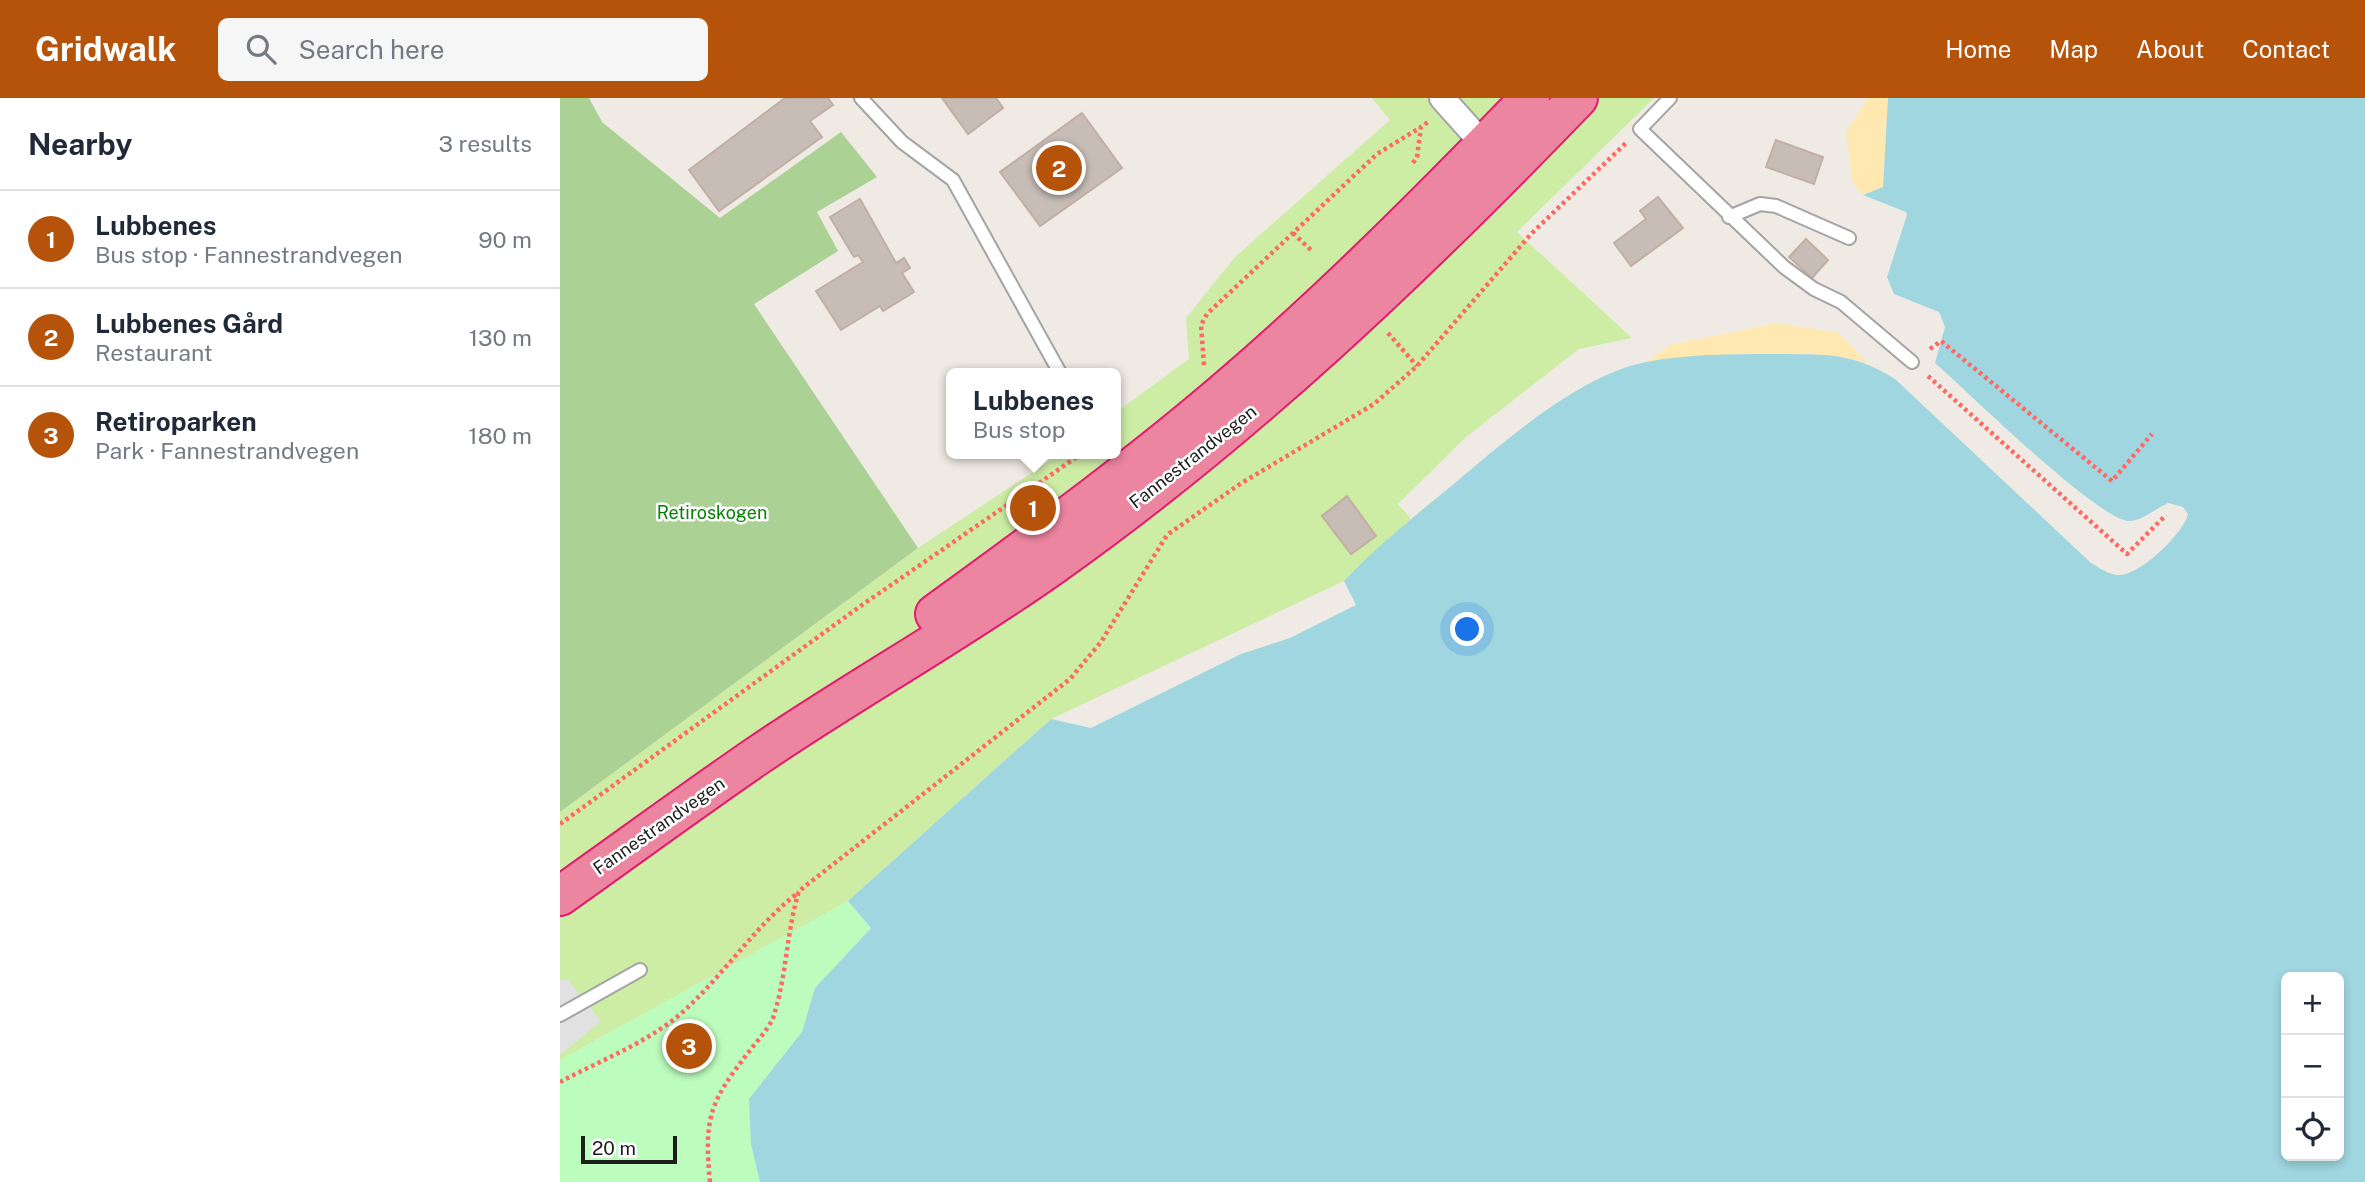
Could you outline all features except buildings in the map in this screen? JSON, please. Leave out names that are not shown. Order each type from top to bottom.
[{"type":"highway","name":"Fannestrandvegen","points":[[1496,158],[1530,98]]},
{"type":"highway","name":"Fannestrandvegen","points":[[560,896],[758,755],[958,629],[1053,565],[1160,485],[1268,398],[1318,353],[1496,158],[1578,98]]},
{"type":"street","points":[[1442,98],[1496,158]]},
{"type":"lane","points":[[861,98],[902,142],[953,180],[1057,368]]},
{"type":"lane","points":[[1670,98],[1640,129],[1784,267],[1814,289],[1841,302],[1912,362]]},
{"type":"lane","points":[[1730,217],[1760,204],[1776,206],[1849,238]]},
{"type":"lane","points":[[560,1015],[640,970]]},
{"type":"path","points":[[1204,366],[1201,325],[1207,314],[1377,154],[1421,127]]},
{"type":"path","points":[[560,1082],[655,1031],[684,1011],[776,911],[799,891],[1070,680],[1101,642],[1167,535],[1240,484],[1374,404],[1417,366],[1531,234],[1640,129]]},
{"type":"path","points":[[1293,233],[1312,251]]},
{"type":"path","points":[[1387,332],[1417,366]]},
{"type":"path","points":[[1941,341],[2112,481],[2152,434]]},
{"type":"path","points":[[1912,362],[2127,554],[2166,515]]},
{"type":"path","points":[[560,824],[862,605],[1074,459]]},
{"type":"path","points":[[710,1182],[706,1136],[720,1090],[772,1021],[787,965],[791,917],[799,891]]},
{"type":"green space","name":"Retiroskogen","points":[[560,98],[589,98],[602,122],[720,218],[841,132],[877,177],[817,212],[838,251],[754,304],[918,548],[560,812]]},
{"type":"green space","points":[[1372,98],[1654,98],[1517,232],[1632,338],[1579,349],[1466,437],[1398,504],[1411,519],[1344,581],[1051,719],[848,901],[560,1060],[560,812],[918,548],[1052,459],[1121,459],[1121,409],[1189,359],[1186,318],[1235,257],[1390,120]]},
{"type":"green space","points":[[848,901],[871,928],[815,988],[802,1032],[780,1063],[751,1144],[760,1182],[560,1182],[560,1060]]},
{"type":"sand","points":[[1868,98],[1888,98],[1883,187],[1863,195],[1852,181],[1846,132]]},
{"type":"sand","points":[[1778,323],[1838,333],[1867,362],[1812,354],[1757,353],[1646,362],[1670,345]]},
{"type":"shaded area","points":[[560,980],[568,980],[601,1021],[560,1055]]},
{"type":"water","points":[[1888,98],[2365,98],[2365,1182],[760,1182],[751,1144],[749,1099],[802,1032],[815,988],[871,928],[848,901],[1051,719],[1091,728],[1241,654],[1290,638],[1356,605],[1344,581],[1370,555],[1520,429],[1595,380],[1646,362],[1693,356],[1808,354],[1836,356],[1864,363],[1895,379],[2091,563],[2109,573],[2121,575],[2150,560],[2185,522],[2188,514],[2183,507],[2168,503],[2144,517],[2129,521],[2113,515],[2062,478],[1935,363],[1945,327],[1939,312],[1894,294],[1887,277],[1906,212],[1863,195],[1883,187]]},
{"type":"place","name":"Lubbenes Gård","points":[[1059,168]]},
{"type":"place","name":"Lubbenes","points":[[1033,508]]},
{"type":"place","name":"Retiroparken","points":[[689,1046]]}]
